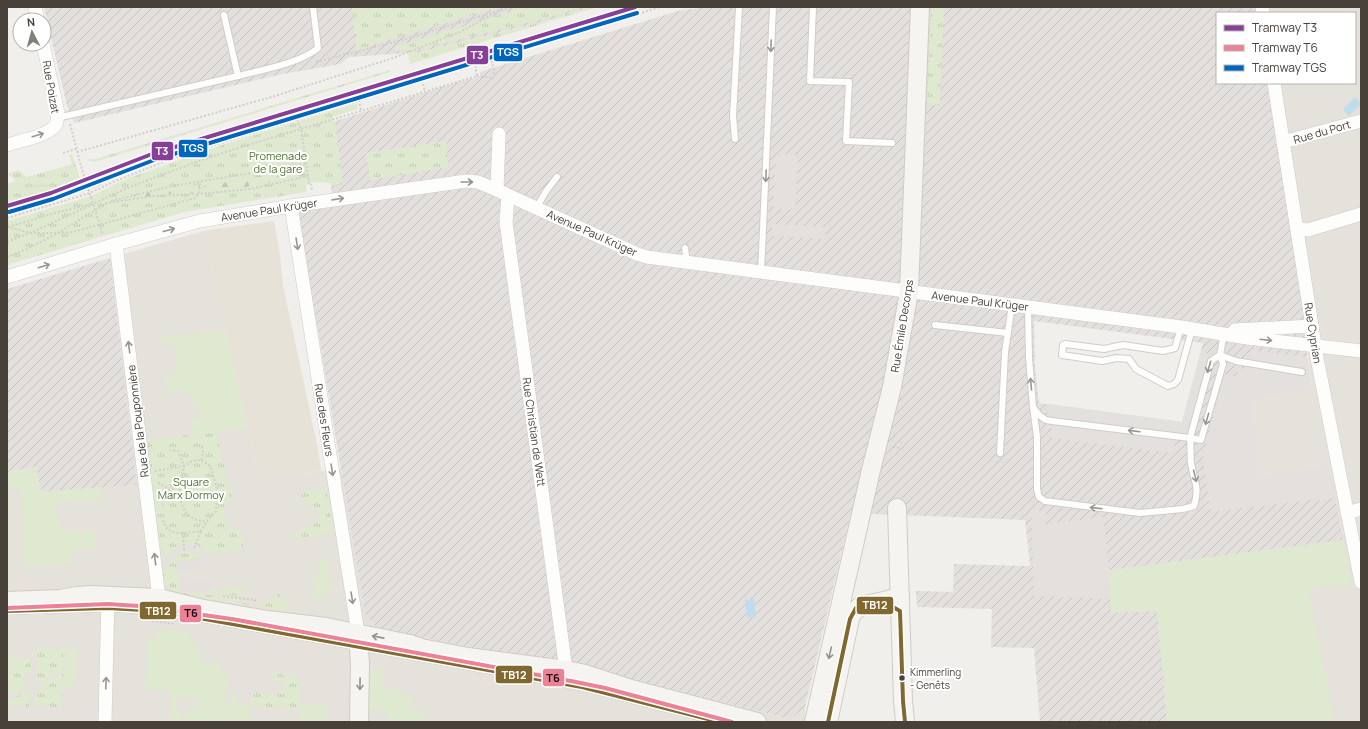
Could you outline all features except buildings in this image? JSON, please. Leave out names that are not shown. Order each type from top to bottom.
[{"type":"street","name":"Rue Émile Decorps","points":[[828,722],[844,617],[869,478],[892,387],[909,292],[920,7]]},
{"type":"street","name":"Rue Poizat","points":[[7,144],[48,132],[55,126],[62,116],[56,103],[45,52]]},
{"type":"street","name":"Rue Cyprian","points":[[1274,84],[1315,345],[1361,582]]},
{"type":"street","name":"Rue du Port","points":[[1283,142],[1361,121]]},
{"type":"street","name":"Rue Christian de Wett","points":[[499,134],[506,222],[566,670]]},
{"type":"street","name":"Avenue Paul Krüger","points":[[7,277],[116,244],[200,221],[290,206],[466,181],[478,182],[503,192],[637,254],[647,257],[1219,332],[1247,338],[1361,351]]},
{"type":"street","name":"Rue des Fleurs","points":[[290,206],[358,640]]},
{"type":"street","points":[[1298,229],[1308,230],[1361,214]]},
{"type":"street","name":"Rue de la Pouponnière","points":[[116,244],[159,598]]},
{"type":"street","name":"Avenue Paul Krüger","points":[[1219,332],[1312,326]]},
{"type":"street","points":[[897,508],[903,701],[905,722]]},
{"type":"street","points":[[1347,513],[1361,509]]},
{"type":"street","points":[[7,601],[60,599],[78,596],[108,602],[159,598],[199,608],[267,620],[326,628],[358,640],[566,670],[585,674],[631,689],[757,722]]},
{"type":"street","points":[[844,617],[853,612],[856,608],[865,605],[888,600],[900,603]]},
{"type":"street","points":[[105,722],[108,602]]},
{"type":"street","name":"Rue Émile Decorps","points":[[814,722],[844,617]]},
{"type":"street","points":[[358,640],[360,664],[359,722]]},
{"type":"lane","points":[[62,116],[238,76],[309,54],[318,48],[312,7]]},
{"type":"lane","points":[[736,139],[733,116],[739,7]]},
{"type":"lane","points":[[761,273],[773,7]]},
{"type":"lane","points":[[813,7],[810,81],[849,82],[846,141],[892,143]]},
{"type":"lane","points":[[224,14],[238,76]]},
{"type":"lane","points":[[536,208],[557,177]]},
{"type":"lane","points":[[685,248],[687,263]]},
{"type":"lane","points":[[1000,453],[1006,352],[1012,305]]},
{"type":"lane","points":[[1028,307],[1029,358],[1037,437],[1037,489],[1039,497],[1045,502],[1140,513],[1183,510],[1194,506],[1198,489],[1192,464],[1190,438],[1211,361],[1220,355]]},
{"type":"lane","points":[[935,325],[1008,333]]},
{"type":"lane","points":[[1186,328],[1178,380],[1174,384],[1168,386],[1136,369],[1129,359],[1117,358],[1102,361],[1062,355],[1063,345],[1065,344],[1104,349],[1123,345],[1163,351],[1175,348],[1186,328]]},
{"type":"lane","points":[[1033,407],[1040,416],[1046,420],[1201,440],[1223,364],[1220,355],[1219,332]]},
{"type":"lane","points":[[1220,355],[1236,361],[1302,372]]},
{"type":"lane","points":[[7,611],[108,602],[160,612],[358,640],[582,687],[720,722]]},
{"type":"path","points":[[7,218],[90,193],[119,179],[176,157],[660,7]]},
{"type":"path","points":[[77,152],[275,96],[393,58],[460,32],[498,11]]},
{"type":"path","points":[[7,242],[30,233],[125,189],[196,162],[361,110],[477,76],[493,78],[494,70],[491,59]]},
{"type":"path","points":[[475,64],[477,76]]},
{"type":"path","points":[[422,80],[425,91]]},
{"type":"path","points":[[359,100],[361,110]]},
{"type":"path","points":[[62,116],[76,149],[104,238]]},
{"type":"path","points":[[297,119],[301,129],[309,183],[311,183],[313,192]]},
{"type":"path","points":[[63,153],[76,149]]},
{"type":"path","points":[[7,257],[27,249],[58,233],[106,203],[114,200],[172,186],[306,164]]},
{"type":"path","points":[[106,203],[153,196],[199,194],[250,189],[308,176]]},
{"type":"path","points":[[7,228],[30,233],[73,232],[153,209],[178,204],[194,198],[199,194],[200,182]]},
{"type":"path","points":[[7,228],[68,209],[94,204]]},
{"type":"path","points":[[7,222],[7,228]]},
{"type":"path","points":[[202,445],[202,460]]},
{"type":"path","points":[[170,450],[178,451],[184,466],[179,496],[182,505],[189,516],[200,522],[207,521]]},
{"type":"path","points":[[144,472],[184,466],[192,462],[202,460],[210,466],[217,489],[216,511],[201,531],[194,548]]},
{"type":"path","points":[[161,511],[166,492],[170,488],[180,485]]},
{"type":"path","points":[[163,518],[164,525],[168,530],[174,533],[201,531]]},
{"type":"path","points":[[183,532],[184,550]]},
{"type":"shaded area","points":[[44,7],[590,7],[549,20],[421,52],[349,57],[340,64],[278,75],[74,123],[67,106],[52,41],[52,12],[45,12]]},
{"type":"shaded area","points":[[711,7],[1259,7],[1260,12],[1216,12],[1216,84],[1271,84],[1307,306],[1307,357],[1312,388],[1252,398],[1257,477],[1294,472],[1328,465],[1343,540],[1109,570],[1157,611],[1167,722],[1040,722],[1034,648],[991,647],[992,609],[917,607],[916,591],[953,592],[954,564],[1030,566],[1025,520],[851,513],[805,707],[790,719],[576,665],[379,629],[365,614],[318,331],[295,213],[332,194],[323,125],[458,82],[480,77],[480,72],[681,10]],"holes":[[[1034,321],[1203,343],[1182,422],[1039,403],[1035,367]]]},
{"type":"shaded area","points":[[1259,7],[1361,7],[1361,722],[1164,722],[1109,570],[1328,465],[1294,472],[1257,477],[1252,398],[1312,387],[1271,84],[1356,84],[1356,12],[1260,12]]},
{"type":"shaded area","points":[[776,154],[798,155],[795,210],[773,209]]},
{"type":"shaded area","points":[[274,221],[280,255],[283,285],[318,449],[321,471],[259,478],[203,231]]},
{"type":"shaded area","points":[[772,224],[826,227],[825,239],[772,236]]},
{"type":"shaded area","points":[[203,231],[259,478],[341,469],[365,614],[435,639],[477,648],[576,665],[790,719],[805,707],[805,722],[7,722],[7,472],[41,492],[137,485],[110,258]]},
{"type":"shaded area","points":[[110,258],[137,485],[41,492],[36,467],[7,472],[7,289]]},
{"type":"shaded area","points":[[1252,350],[1307,357],[1312,388],[1252,398],[1257,477],[1294,472],[1328,465],[1334,498],[1211,512],[1203,458],[1212,420],[1224,374],[1236,377],[1239,368],[1248,370]]},
{"type":"shaded area","points":[[1201,352],[1212,354],[1190,438],[1176,436],[1173,453],[1051,438],[1052,421],[1046,420],[1049,404],[1182,422]]},
{"type":"shaded area","points":[[1031,509],[1046,512],[1044,524],[1103,517],[1109,570],[1110,599],[1034,596]]},
{"type":"shaded area","points":[[200,558],[202,569],[177,572],[176,562]]},
{"type":"shaded area","points":[[212,580],[213,590],[182,593],[180,584]]},
{"type":"green space","points":[[352,7],[499,7],[369,46],[364,49],[356,50]]},
{"type":"green space","points":[[525,7],[582,7],[543,19],[417,50],[395,51],[394,47]]},
{"type":"green space","points":[[590,7],[597,7],[410,64],[408,53],[421,52],[549,20]]},
{"type":"green space","points":[[931,7],[944,7],[940,105],[927,105]]},
{"type":"green space","points":[[390,70],[390,72],[94,162],[87,160],[91,158],[92,160]]},
{"type":"green space","name":"Promenade de la gare","points":[[357,103],[358,109],[332,117],[333,121],[335,121],[343,184],[331,186],[330,183],[310,182],[310,184],[306,185],[307,192],[184,212],[7,265],[7,221],[91,196],[126,179],[225,144]]},
{"type":"green space","points":[[235,134],[146,165],[95,188],[92,188],[91,186],[98,183],[103,178]]},
{"type":"green space","points":[[446,141],[449,167],[370,180],[366,153]]},
{"type":"green space","points":[[72,154],[82,184],[52,196],[7,210],[7,184],[16,181],[8,174],[18,170],[27,177],[72,164],[69,155]]},
{"type":"green space","points":[[303,168],[304,175],[253,186],[201,193],[201,187]]},
{"type":"green space","points":[[198,185],[197,193],[169,194],[136,198],[135,195],[155,191]]},
{"type":"green space","points":[[225,330],[247,428],[193,434],[191,419],[201,418],[200,407],[195,407],[193,395],[186,396],[178,390],[168,394],[164,375],[177,374],[173,343],[162,344],[160,336]]},
{"type":"green space","name":"Square Marx Dormoy","points":[[216,432],[232,499],[224,507],[224,517],[227,524],[232,529],[241,532],[244,543],[242,547],[237,550],[211,554],[194,543],[178,545],[171,554],[166,554],[160,550],[146,440]]},
{"type":"green space","points":[[36,467],[41,492],[101,487],[102,500],[55,502],[62,531],[94,531],[95,549],[72,550],[73,561],[69,564],[25,566],[21,488],[9,488],[10,508],[7,508],[7,472]]},
{"type":"green space","points":[[326,488],[333,529],[328,534],[290,539],[287,538],[295,536],[295,533],[303,532],[303,528],[311,526],[310,523],[319,522],[316,507],[310,508],[308,500],[302,501],[301,492]]},
{"type":"green space","points":[[1343,540],[1352,583],[1308,589],[1335,722],[1167,722],[1157,611],[1111,613],[1109,570]]},
{"type":"green space","points":[[192,552],[198,553],[201,557],[176,562],[182,593],[198,592],[201,594],[246,600],[249,602],[249,605],[176,594],[163,582],[162,569],[180,554]]},
{"type":"green space","points":[[326,558],[329,580],[333,580],[335,590],[323,592],[324,598],[312,600],[311,592],[315,591],[313,582],[317,581],[316,573],[320,572],[318,559]]},
{"type":"green space","points":[[234,586],[245,588],[246,597],[201,591]]},
{"type":"green space","points":[[278,590],[280,600],[288,599],[291,612],[259,607],[260,603],[271,601],[275,598],[274,591]]},
{"type":"green space","points":[[156,628],[189,633],[189,639],[192,640],[198,649],[202,662],[220,664],[220,675],[228,675],[226,703],[232,703],[232,695],[238,695],[237,705],[250,706],[249,722],[226,720],[226,722],[185,720],[186,711],[191,711],[191,708],[197,708],[197,698],[177,697],[176,709],[181,709],[180,722],[170,722],[171,692],[146,691],[148,639],[155,640]]},
{"type":"green space","points":[[37,648],[65,648],[63,670],[36,683]]},
{"type":"green space","points":[[65,648],[77,648],[75,687],[63,686]]},
{"type":"green space","points":[[9,658],[31,659],[31,671],[21,676],[27,687],[7,696]]},
{"type":"green space","points":[[383,666],[382,687],[413,695],[410,709],[425,711],[425,722],[387,722],[387,711],[369,710],[370,671],[377,667]]},
{"type":"green space","points":[[271,673],[281,673],[282,676],[300,676],[299,709],[250,707],[251,692],[282,694],[283,680],[273,680],[270,677]]},
{"type":"green space","points":[[63,674],[62,708],[35,707],[35,694],[43,689],[40,684]]},
{"type":"green space","points":[[29,691],[29,707],[7,706],[7,701]]},
{"type":"green space","points":[[299,704],[327,705],[326,721],[343,722],[298,722]]},
{"type":"water","points":[[1355,97],[1361,104],[1349,116],[1343,109]]},
{"type":"water","points":[[754,599],[756,617],[747,618],[745,600]]},
{"type":"tram line","name":"T3","points":[[7,206],[51,193],[152,154],[635,7]]},
{"type":"tram line","name":"TGS","points":[[9,212],[53,199],[154,160],[637,13]]},
{"type":"tram line","points":[[24,187],[52,185]]},
{"type":"tram line","name":"T6","points":[[7,608],[108,604],[139,606],[232,619],[576,682],[605,688],[732,722]]},
{"type":"transit line","name":"TB12","points":[[828,722],[850,619],[856,608],[865,605],[891,606],[900,611],[905,722]]},
{"type":"transit line","name":"TB12","points":[[7,611],[108,608],[160,611],[582,687],[720,722]]},
{"type":"place","name":"Kimmerling - Genêts","points":[[902,678]]}]
